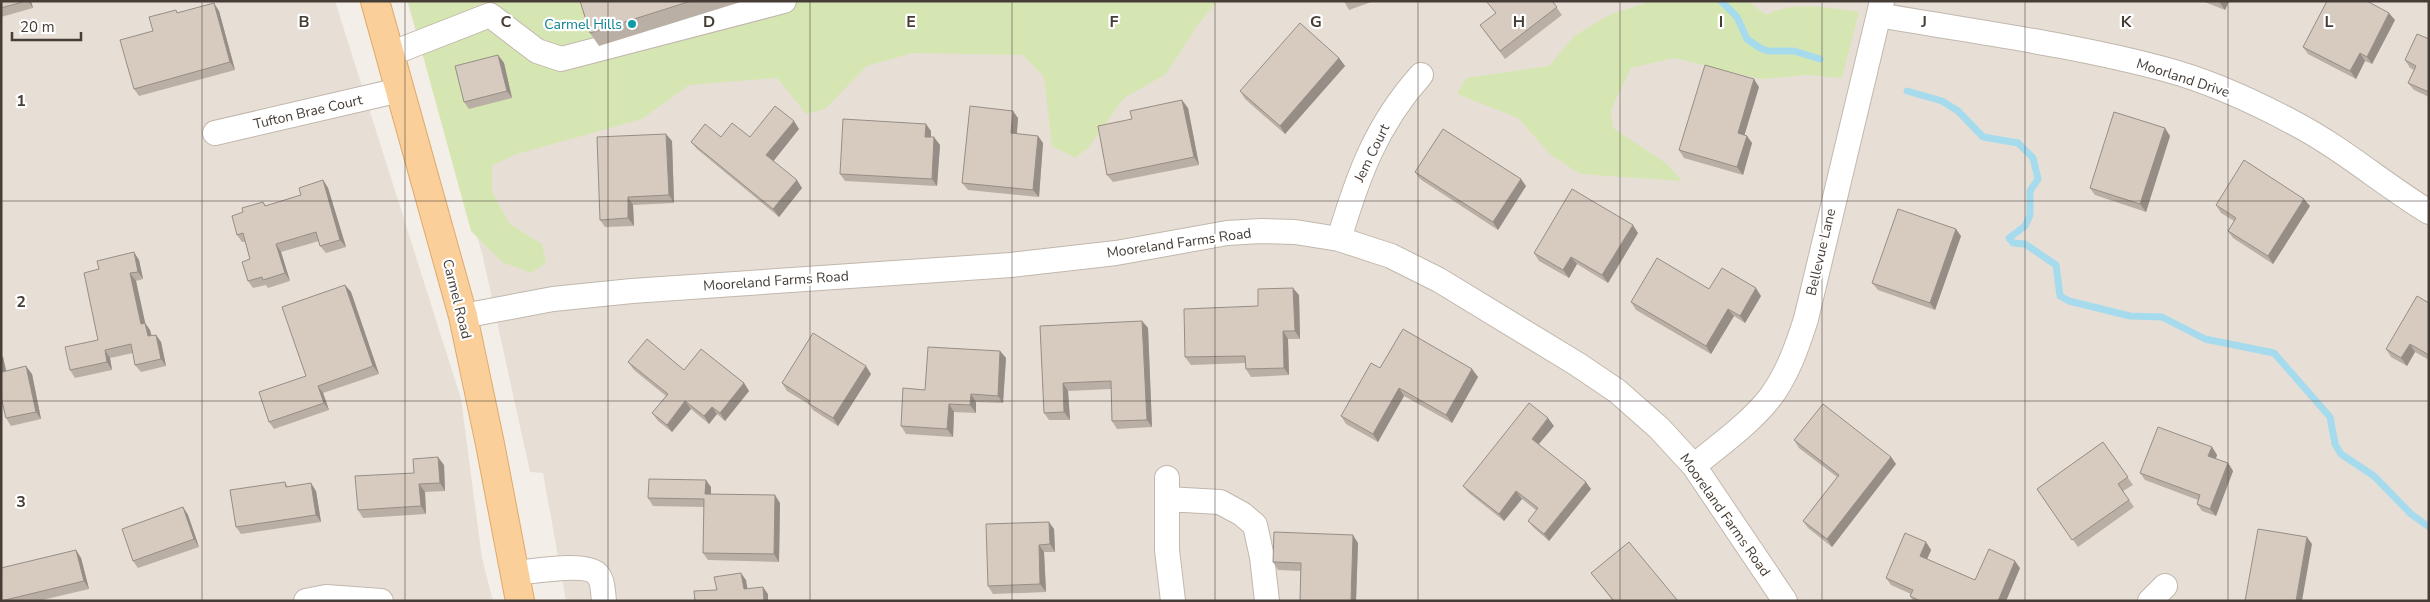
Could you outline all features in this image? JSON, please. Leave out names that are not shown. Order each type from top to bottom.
[{"type":"main road","name":"Carmel Road","points":[[376,1],[463,316],[520,601]]},
{"type":"street","points":[[390,54],[491,8],[537,51],[561,59],[784,1]]},
{"type":"street","name":"Moorland Drive","points":[[1880,8],[2166,70],[2235,95],[2294,123],[2353,158],[2429,212]]},
{"type":"street","name":"Bellevue Lane","points":[[1694,466],[1756,414],[1770,398],[1796,350],[1806,319],[1880,8]]},
{"type":"street","name":"Jem Court","points":[[1339,239],[1366,159],[1382,127],[1421,75]]},
{"type":"street","name":"Tufton Brae Court","points":[[215,133],[400,90]]},
{"type":"street","name":"Mooreland Farms Road","points":[[463,316],[553,299],[583,296],[1010,265],[1116,252],[1227,233],[1295,232],[1339,239],[1391,256],[1439,280],[1577,364],[1617,391],[1652,422],[1694,466],[1785,601]]},
{"type":"street","points":[[1173,601],[1167,550],[1167,488],[1220,502],[1242,514],[1255,525],[1262,557],[1267,601]]},
{"type":"street","points":[[514,573],[571,568],[592,570],[598,575],[604,601]]},
{"type":"street","points":[[306,601],[326,597],[381,601]]},
{"type":"shaded area","points":[[1,1],[335,1],[461,399],[482,558],[493,601],[1,601]]},
{"type":"shaded area","points":[[407,1],[2429,1],[2429,601],[566,601],[543,473],[530,472],[482,253]]},
{"type":"green space","points":[[408,1],[1217,1],[1197,26],[1166,74],[1124,98],[1088,148],[1075,158],[1052,146],[1044,77],[1023,55],[912,53],[867,66],[825,109],[806,114],[777,78],[689,85],[642,119],[517,154],[492,165],[492,192],[510,224],[542,244],[546,263],[531,273],[502,262],[471,231]]},
{"type":"green space","points":[[1652,1],[1748,1],[1766,15],[1777,10],[1800,6],[1859,12],[1842,78],[1808,75],[1761,79],[1674,58],[1631,68],[1611,110],[1613,128],[1667,164],[1682,181],[1580,174],[1550,154],[1518,118],[1457,94],[1466,78],[1549,66],[1574,36],[1611,14]]},
{"type":"building","points":[[1,1],[26,1],[1,8]]},
{"type":"building","points":[[580,1],[691,1],[590,33]]},
{"type":"building","points":[[1486,1],[1552,1],[1557,7],[1500,51],[1480,25],[1496,13]]},
{"type":"building","points":[[2327,1],[2367,1],[2389,13],[2367,57],[2360,53],[2350,71],[2303,47]]},
{"type":"building","points":[[214,3],[230,62],[134,89],[120,40],[153,31],[149,17],[176,10],[177,13]]},
{"type":"building","points":[[1300,23],[1339,58],[1280,126],[1240,91]]},
{"type":"building","points":[[2417,34],[2429,39],[2429,92],[2408,83],[2416,66],[2405,60]]},
{"type":"building","points":[[498,55],[507,91],[464,102],[455,66]]},
{"type":"building","points":[[1705,65],[1754,79],[1738,133],[1747,136],[1737,167],[1679,150]]},
{"type":"building","points":[[1182,100],[1194,157],[1107,175],[1098,126],[1132,119],[1130,111]]},
{"type":"building","points":[[775,106],[794,121],[766,155],[797,180],[773,209],[691,142],[705,124],[721,137],[732,123],[750,137]]},
{"type":"building","points":[[970,106],[1013,111],[1011,133],[1038,136],[1033,190],[962,183]]},
{"type":"building","points":[[2114,112],[2165,128],[2140,204],[2090,188]]},
{"type":"building","points":[[843,119],[926,124],[925,137],[934,137],[932,179],[840,174]]},
{"type":"building","points":[[1443,129],[1521,179],[1493,222],[1415,172]]},
{"type":"building","points":[[666,134],[669,195],[628,197],[628,218],[600,220],[597,137]]},
{"type":"building","points":[[2244,160],[2304,199],[2268,256],[2228,231],[2236,218],[2216,205]]},
{"type":"building","points":[[323,180],[340,240],[320,246],[316,232],[276,244],[285,273],[263,280],[262,277],[248,281],[242,262],[250,259],[243,233],[237,235],[232,216],[243,212],[242,208],[263,202],[265,206],[301,195],[299,188]]},
{"type":"building","points":[[1572,189],[1633,225],[1602,275],[1571,257],[1563,270],[1534,253]]},
{"type":"building","points":[[1898,209],[1956,229],[1930,303],[1872,283]]},
{"type":"building","points":[[134,252],[138,272],[130,273],[141,324],[145,323],[148,336],[156,335],[161,359],[135,365],[131,344],[105,350],[107,362],[70,370],[65,347],[98,340],[84,273],[99,269],[97,261]]},
{"type":"building","points":[[1657,258],[1709,289],[1722,268],[1756,288],[1740,316],[1728,309],[1706,346],[1631,302]]},
{"type":"building","points":[[345,285],[373,366],[318,386],[324,403],[269,422],[259,392],[306,376],[282,307]]},
{"type":"building","points":[[1293,288],[1295,331],[1283,331],[1284,368],[1246,369],[1245,356],[1185,357],[1184,309],[1258,306],[1258,289]]},
{"type":"building","points":[[2417,296],[2429,303],[2429,355],[2410,344],[2401,358],[2386,349]]},
{"type":"building","points":[[1142,321],[1147,420],[1112,421],[1111,381],[1063,383],[1064,412],[1044,413],[1040,326]]},
{"type":"building","points":[[1403,329],[1472,369],[1446,415],[1399,388],[1373,434],[1341,416],[1371,363],[1380,368]]},
{"type":"building","points":[[813,333],[866,366],[833,418],[808,403],[810,401],[782,383]]},
{"type":"building","points":[[647,339],[684,370],[701,349],[744,383],[720,413],[712,407],[704,416],[685,401],[667,425],[652,413],[668,394],[628,362]]},
{"type":"building","points":[[928,347],[1000,351],[998,396],[971,394],[970,405],[949,404],[947,429],[901,426],[903,388],[925,390]]},
{"type":"building","points":[[26,366],[36,412],[6,418],[1,397],[1,367],[2,372]]},
{"type":"building","points":[[1529,403],[1548,418],[1532,439],[1586,482],[1544,534],[1528,521],[1538,508],[1516,491],[1499,514],[1463,486]]},
{"type":"building","points":[[1823,404],[1891,457],[1827,539],[1803,521],[1839,475],[1794,440]]},
{"type":"building","points":[[2158,427],[2212,447],[2208,456],[2228,463],[2210,509],[2197,504],[2200,495],[2140,473]]},
{"type":"building","points":[[2103,442],[2128,477],[2118,484],[2129,500],[2072,540],[2037,489]]},
{"type":"building","points":[[438,457],[440,483],[419,484],[421,506],[358,510],[355,476],[414,473],[413,459]]},
{"type":"building","points":[[649,479],[706,480],[705,494],[775,495],[774,554],[703,553],[704,499],[648,498]]},
{"type":"building","points":[[285,482],[286,487],[311,483],[316,515],[236,527],[230,490]]},
{"type":"building","points":[[183,507],[194,539],[133,561],[122,529]]},
{"type":"building","points":[[1049,522],[1050,544],[1039,545],[1040,584],[988,586],[986,524]]},
{"type":"building","points":[[2258,529],[2307,537],[2296,601],[2245,601]]},
{"type":"building","points":[[1274,532],[1353,535],[1351,601],[1300,601],[1301,563],[1273,562]]},
{"type":"building","points":[[1905,533],[1926,542],[1920,556],[1975,580],[1989,549],[2015,561],[1998,601],[1920,601],[1910,596],[1913,590],[1886,578]]},
{"type":"building","points":[[1629,542],[1678,601],[1614,601],[1591,573]]},
{"type":"building","points":[[76,550],[84,581],[1,601],[1,568]]},
{"type":"building","points":[[741,573],[744,589],[763,587],[764,601],[695,601],[694,591],[717,590],[714,577]]},
{"type":"waterway","points":[[1721,1],[1737,17],[1747,39],[1760,48],[1768,51],[1794,51],[1820,59]]},
{"type":"waterway","points":[[1907,91],[1942,101],[1958,111],[1983,137],[2018,143],[2033,158],[2038,179],[2030,191],[2030,215],[2025,226],[2009,238],[2013,243],[2025,244],[2056,265],[2060,296],[2069,301],[2130,316],[2162,317],[2205,339],[2274,353],[2330,417],[2335,444],[2341,454],[2374,476],[2411,514],[2429,527]]},
{"type":"place","name":"Carmel Hills","points":[[632,24]]}]
